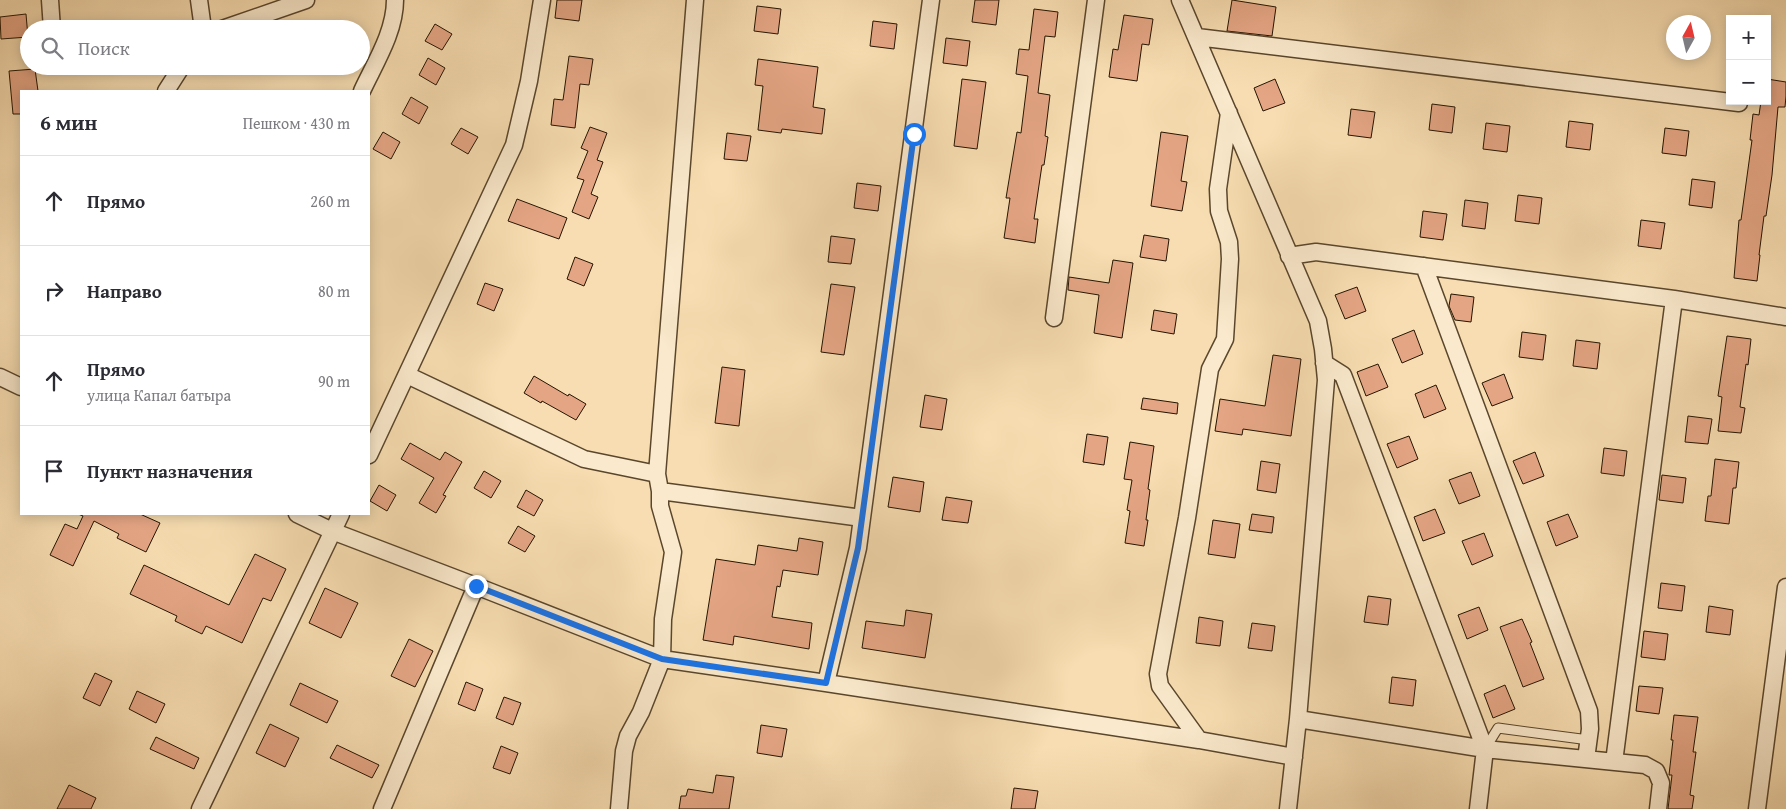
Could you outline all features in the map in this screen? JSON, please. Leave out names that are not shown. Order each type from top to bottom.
[{"type":"street","points":[[50,0],[51,20]]},
{"type":"street","points":[[199,0],[202,20]]},
{"type":"street","points":[[248,20],[306,0]]},
{"type":"street","points":[[370,73],[389,31],[395,12],[395,0]]},
{"type":"street","points":[[370,453],[514,146],[529,81],[542,0]]},
{"type":"street","points":[[619,809],[624,751],[628,736],[641,712],[662,659],[663,620],[673,552],[660,506],[657,474],[695,0]]},
{"type":"street","points":[[826,683],[858,548],[931,0]]},
{"type":"street","points":[[1054,318],[1096,0]]},
{"type":"street","points":[[1180,0],[1318,321],[1324,363],[1326,380],[1298,719],[1288,809]]},
{"type":"street","points":[[1197,37],[1726,101]]},
{"type":"street","points":[[167,90],[176,75]]},
{"type":"street","points":[[362,90],[369,75]]},
{"type":"street","points":[[1199,740],[1160,686],[1158,674],[1187,518],[1210,369],[1225,339],[1230,259],[1229,242],[1219,211],[1218,189],[1229,113]]},
{"type":"street","points":[[1289,256],[1316,252],[1786,317]]},
{"type":"street","points":[[1424,266],[1589,711],[1590,729],[1586,759]]},
{"type":"street","points":[[1614,762],[1674,300]]},
{"type":"street","points":[[1324,363],[1343,375],[1485,749],[1478,809]]},
{"type":"street","points":[[407,374],[584,459],[657,474]]},
{"type":"street","points":[[0,377],[20,387]]},
{"type":"street","points":[[660,491],[862,518]]},
{"type":"street","points":[[298,515],[332,531],[662,659],[1199,740],[1294,757]]},
{"type":"street","points":[[200,809],[340,515]]},
{"type":"street","points":[[382,809],[476,586]]},
{"type":"street","points":[[1757,809],[1786,588]]},
{"type":"street","points":[[1298,719],[1485,749],[1645,765],[1656,771],[1661,783],[1658,809]]},
{"type":"lane","points":[[1485,749],[1498,728],[1588,740]]},
{"type":"building","points":[[557,0],[582,0],[579,21],[555,18]]},
{"type":"building","points":[[975,0],[999,0],[996,25],[972,22]]},
{"type":"building","points":[[1232,0],[1276,7],[1272,36],[1227,31]]},
{"type":"building","points":[[757,6],[781,9],[778,34],[754,31]]},
{"type":"building","points":[[1034,9],[1058,12],[1055,37],[1045,36],[1038,93],[1050,95],[1045,136],[1048,137],[1034,219],[1038,219],[1035,243],[1004,238],[1010,198],[1006,198],[1017,132],[1021,133],[1028,76],[1016,74],[1019,49],[1029,50]]},
{"type":"building","points":[[26,14],[27,20],[20,20],[20,38],[1,39],[0,17]]},
{"type":"building","points":[[1124,15],[1153,19],[1149,45],[1142,44],[1137,81],[1109,77],[1113,49],[1118,50]]},
{"type":"building","points":[[873,21],[897,24],[894,49],[870,46]]},
{"type":"building","points":[[435,24],[452,34],[442,50],[425,41]]},
{"type":"building","points":[[946,38],[970,41],[967,66],[943,63]]},
{"type":"building","points":[[569,56],[593,59],[589,85],[580,84],[575,128],[551,125],[554,99],[563,100]]},
{"type":"building","points":[[428,58],[445,68],[436,85],[419,75]]},
{"type":"building","points":[[758,59],[818,67],[813,107],[825,109],[822,134],[782,129],[781,133],[758,130],[763,86],[755,85]]},
{"type":"building","points":[[20,70],[20,75],[36,75],[38,90],[20,90],[20,114],[13,114],[9,71]]},
{"type":"building","points":[[962,79],[986,82],[977,149],[954,146]]},
{"type":"building","points":[[1275,79],[1285,103],[1263,111],[1254,88]]},
{"type":"building","points":[[1771,80],[1786,82],[1785,107],[1778,107],[1772,175],[1766,216],[1764,216],[1757,281],[1734,278],[1739,220],[1741,220],[1752,140],[1750,140],[1753,114],[1759,115],[1760,105],[1771,105]]},
{"type":"building","points":[[411,97],[428,107],[419,124],[402,114]]},
{"type":"building","points":[[1432,104],[1455,107],[1452,133],[1429,130]]},
{"type":"building","points":[[1351,109],[1375,112],[1371,138],[1348,135]]},
{"type":"building","points":[[1569,121],[1593,124],[1590,150],[1566,147]]},
{"type":"building","points":[[1486,123],[1510,126],[1507,152],[1483,149]]},
{"type":"building","points":[[590,127],[607,133],[597,160],[603,162],[591,194],[598,197],[589,219],[572,212],[584,180],[577,178],[588,151],[581,148]]},
{"type":"building","points":[[461,128],[478,137],[468,154],[451,144]]},
{"type":"building","points":[[1665,128],[1689,131],[1686,156],[1662,153]]},
{"type":"building","points":[[383,132],[400,142],[391,159],[373,149]]},
{"type":"building","points":[[1161,132],[1188,136],[1181,181],[1187,182],[1182,211],[1151,206]]},
{"type":"building","points":[[727,133],[751,136],[747,161],[724,159]]},
{"type":"building","points":[[1692,179],[1715,182],[1712,208],[1689,205]]},
{"type":"building","points":[[857,183],[881,186],[878,211],[854,208]]},
{"type":"building","points":[[1518,195],[1542,198],[1539,224],[1515,221]]},
{"type":"building","points":[[517,199],[567,218],[559,239],[508,221]]},
{"type":"building","points":[[1465,200],[1488,203],[1485,229],[1462,226]]},
{"type":"building","points":[[1423,211],[1447,214],[1443,240],[1420,237]]},
{"type":"building","points":[[1641,220],[1665,223],[1661,249],[1638,246]]},
{"type":"building","points":[[1144,235],[1169,239],[1166,261],[1140,257]]},
{"type":"building","points":[[831,236],[855,239],[851,264],[828,262]]},
{"type":"building","points":[[575,257],[593,264],[584,286],[567,279]]},
{"type":"building","points":[[1113,260],[1133,263],[1122,338],[1094,333],[1099,295],[1068,290],[1069,277],[1109,283]]},
{"type":"building","points":[[485,283],[503,289],[494,311],[477,304]]},
{"type":"building","points":[[831,284],[855,287],[844,355],[821,352]]},
{"type":"building","points":[[1357,287],[1366,311],[1345,319],[1335,295]]},
{"type":"building","points":[[1451,294],[1474,297],[1471,322],[1455,320],[1449,306]]},
{"type":"building","points":[[1154,310],[1177,314],[1174,334],[1151,330]]},
{"type":"building","points":[[1414,330],[1423,354],[1402,363],[1392,339]]},
{"type":"building","points":[[1522,332],[1546,335],[1543,360],[1519,357]]},
{"type":"building","points":[[1727,336],[1751,339],[1740,407],[1745,408],[1741,433],[1718,431],[1722,397],[1718,396]]},
{"type":"building","points":[[1576,340],[1600,343],[1597,369],[1573,366]]},
{"type":"building","points":[[1273,355],[1301,359],[1291,436],[1243,429],[1242,435],[1215,431],[1220,399],[1265,406]]},
{"type":"building","points":[[1378,364],[1388,387],[1366,396],[1357,372]]},
{"type":"building","points":[[722,367],[745,370],[739,426],[715,423]]},
{"type":"building","points":[[1504,374],[1513,398],[1492,406],[1482,383]]},
{"type":"building","points":[[534,376],[586,404],[576,420],[524,393]]},
{"type":"building","points":[[1436,385],[1446,409],[1424,418],[1415,394]]},
{"type":"building","points":[[925,395],[947,399],[942,430],[920,427]]},
{"type":"building","points":[[1143,398],[1178,403],[1177,414],[1141,409]]},
{"type":"building","points":[[1688,416],[1712,419],[1708,444],[1685,442]]},
{"type":"building","points":[[1087,434],[1108,437],[1104,465],[1083,462]]},
{"type":"building","points":[[1409,436],[1418,459],[1397,468],[1387,444]]},
{"type":"building","points":[[1130,442],[1154,446],[1148,489],[1150,490],[1146,520],[1148,520],[1144,546],[1125,543],[1130,511],[1127,510],[1132,480],[1124,479]]},
{"type":"building","points":[[410,443],[440,460],[445,452],[462,462],[443,495],[446,496],[436,513],[419,503],[434,478],[401,459]]},
{"type":"building","points":[[1604,448],[1627,451],[1624,476],[1601,473]]},
{"type":"building","points":[[1535,452],[1544,476],[1523,484],[1513,461]]},
{"type":"building","points":[[1715,459],[1739,462],[1736,488],[1733,488],[1729,524],[1705,521],[1708,496],[1711,496]]},
{"type":"building","points":[[1261,461],[1280,464],[1276,493],[1257,490]]},
{"type":"building","points":[[484,471],[501,481],[491,498],[474,488]]},
{"type":"building","points":[[1471,472],[1480,496],[1459,504],[1449,480]]},
{"type":"building","points":[[1662,475],[1686,478],[1683,503],[1659,500]]},
{"type":"building","points":[[893,477],[924,482],[920,512],[888,507]]},
{"type":"building","points":[[379,485],[396,495],[387,511],[370,501]]},
{"type":"building","points":[[526,490],[543,500],[534,516],[517,507]]},
{"type":"building","points":[[946,497],[972,501],[968,523],[942,520]]},
{"type":"building","points":[[1435,509],[1445,533],[1423,541],[1414,517]]},
{"type":"building","points":[[1252,514],[1274,517],[1272,533],[1249,530]]},
{"type":"building","points":[[1568,514],[1578,537],[1556,546],[1547,522]]},
{"type":"building","points":[[80,515],[142,515],[160,523],[146,552],[117,538],[119,534],[94,521],[73,566],[50,555],[65,524],[77,529],[83,516]]},
{"type":"building","points":[[1213,520],[1240,524],[1235,558],[1208,554]]},
{"type":"building","points":[[518,526],[535,536],[525,552],[508,543]]},
{"type":"building","points":[[1484,533],[1493,556],[1472,565],[1462,541]]},
{"type":"building","points":[[799,538],[823,542],[818,575],[783,570],[780,587],[777,586],[772,617],[812,623],[809,649],[734,636],[733,645],[703,640],[716,559],[755,565],[758,545],[797,551]]},
{"type":"building","points":[[255,554],[286,569],[271,601],[263,598],[242,643],[206,626],[202,634],[175,621],[177,616],[130,594],[144,565],[229,605]]},
{"type":"building","points":[[1661,583],[1685,586],[1682,611],[1658,608]]},
{"type":"building","points":[[325,588],[358,603],[341,638],[309,623]]},
{"type":"building","points":[[1368,596],[1391,599],[1388,625],[1364,622]]},
{"type":"building","points":[[1709,606],[1733,610],[1730,635],[1706,632]]},
{"type":"building","points":[[1479,607],[1488,630],[1467,639],[1458,615]]},
{"type":"building","points":[[906,610],[932,614],[925,658],[862,648],[866,621],[904,626]]},
{"type":"building","points":[[1199,617],[1223,621],[1220,646],[1196,643]]},
{"type":"building","points":[[1522,619],[1544,679],[1523,687],[1500,627]]},
{"type":"building","points":[[1252,623],[1275,626],[1272,651],[1248,648]]},
{"type":"building","points":[[1644,631],[1668,634],[1665,660],[1641,657]]},
{"type":"building","points":[[409,639],[433,651],[415,687],[391,676]]},
{"type":"building","points":[[95,673],[112,681],[100,706],[83,698]]},
{"type":"building","points":[[1392,677],[1416,680],[1413,706],[1389,703]]},
{"type":"building","points":[[466,682],[483,689],[475,711],[458,704]]},
{"type":"building","points":[[300,683],[338,701],[327,723],[290,705]]},
{"type":"building","points":[[1505,685],[1515,709],[1493,718],[1484,694]]},
{"type":"building","points":[[1639,686],[1663,688],[1659,714],[1636,711]]},
{"type":"building","points":[[137,691],[165,704],[156,723],[129,709]]},
{"type":"building","points":[[504,697],[521,703],[513,725],[496,718]]},
{"type":"building","points":[[1674,715],[1698,717],[1693,752],[1696,752],[1690,795],[1694,796],[1692,809],[1668,809],[1672,775],[1669,775]]},
{"type":"building","points":[[270,724],[299,738],[285,767],[256,753]]},
{"type":"building","points":[[761,725],[787,729],[782,757],[757,753]]},
{"type":"building","points":[[156,737],[199,758],[194,769],[150,749]]},
{"type":"building","points":[[337,745],[379,765],[372,778],[330,758]]},
{"type":"building","points":[[501,746],[518,753],[510,774],[493,768]]},
{"type":"building","points":[[716,775],[734,777],[729,809],[679,809],[681,796],[686,796],[688,789],[713,793]]},
{"type":"building","points":[[69,785],[96,798],[91,809],[57,809]]},
{"type":"building","points":[[1014,788],[1038,791],[1035,809],[1011,809]]},
{"type":"route","points":[[476,586],[662,659],[826,683],[858,548],[914,134]]}]
